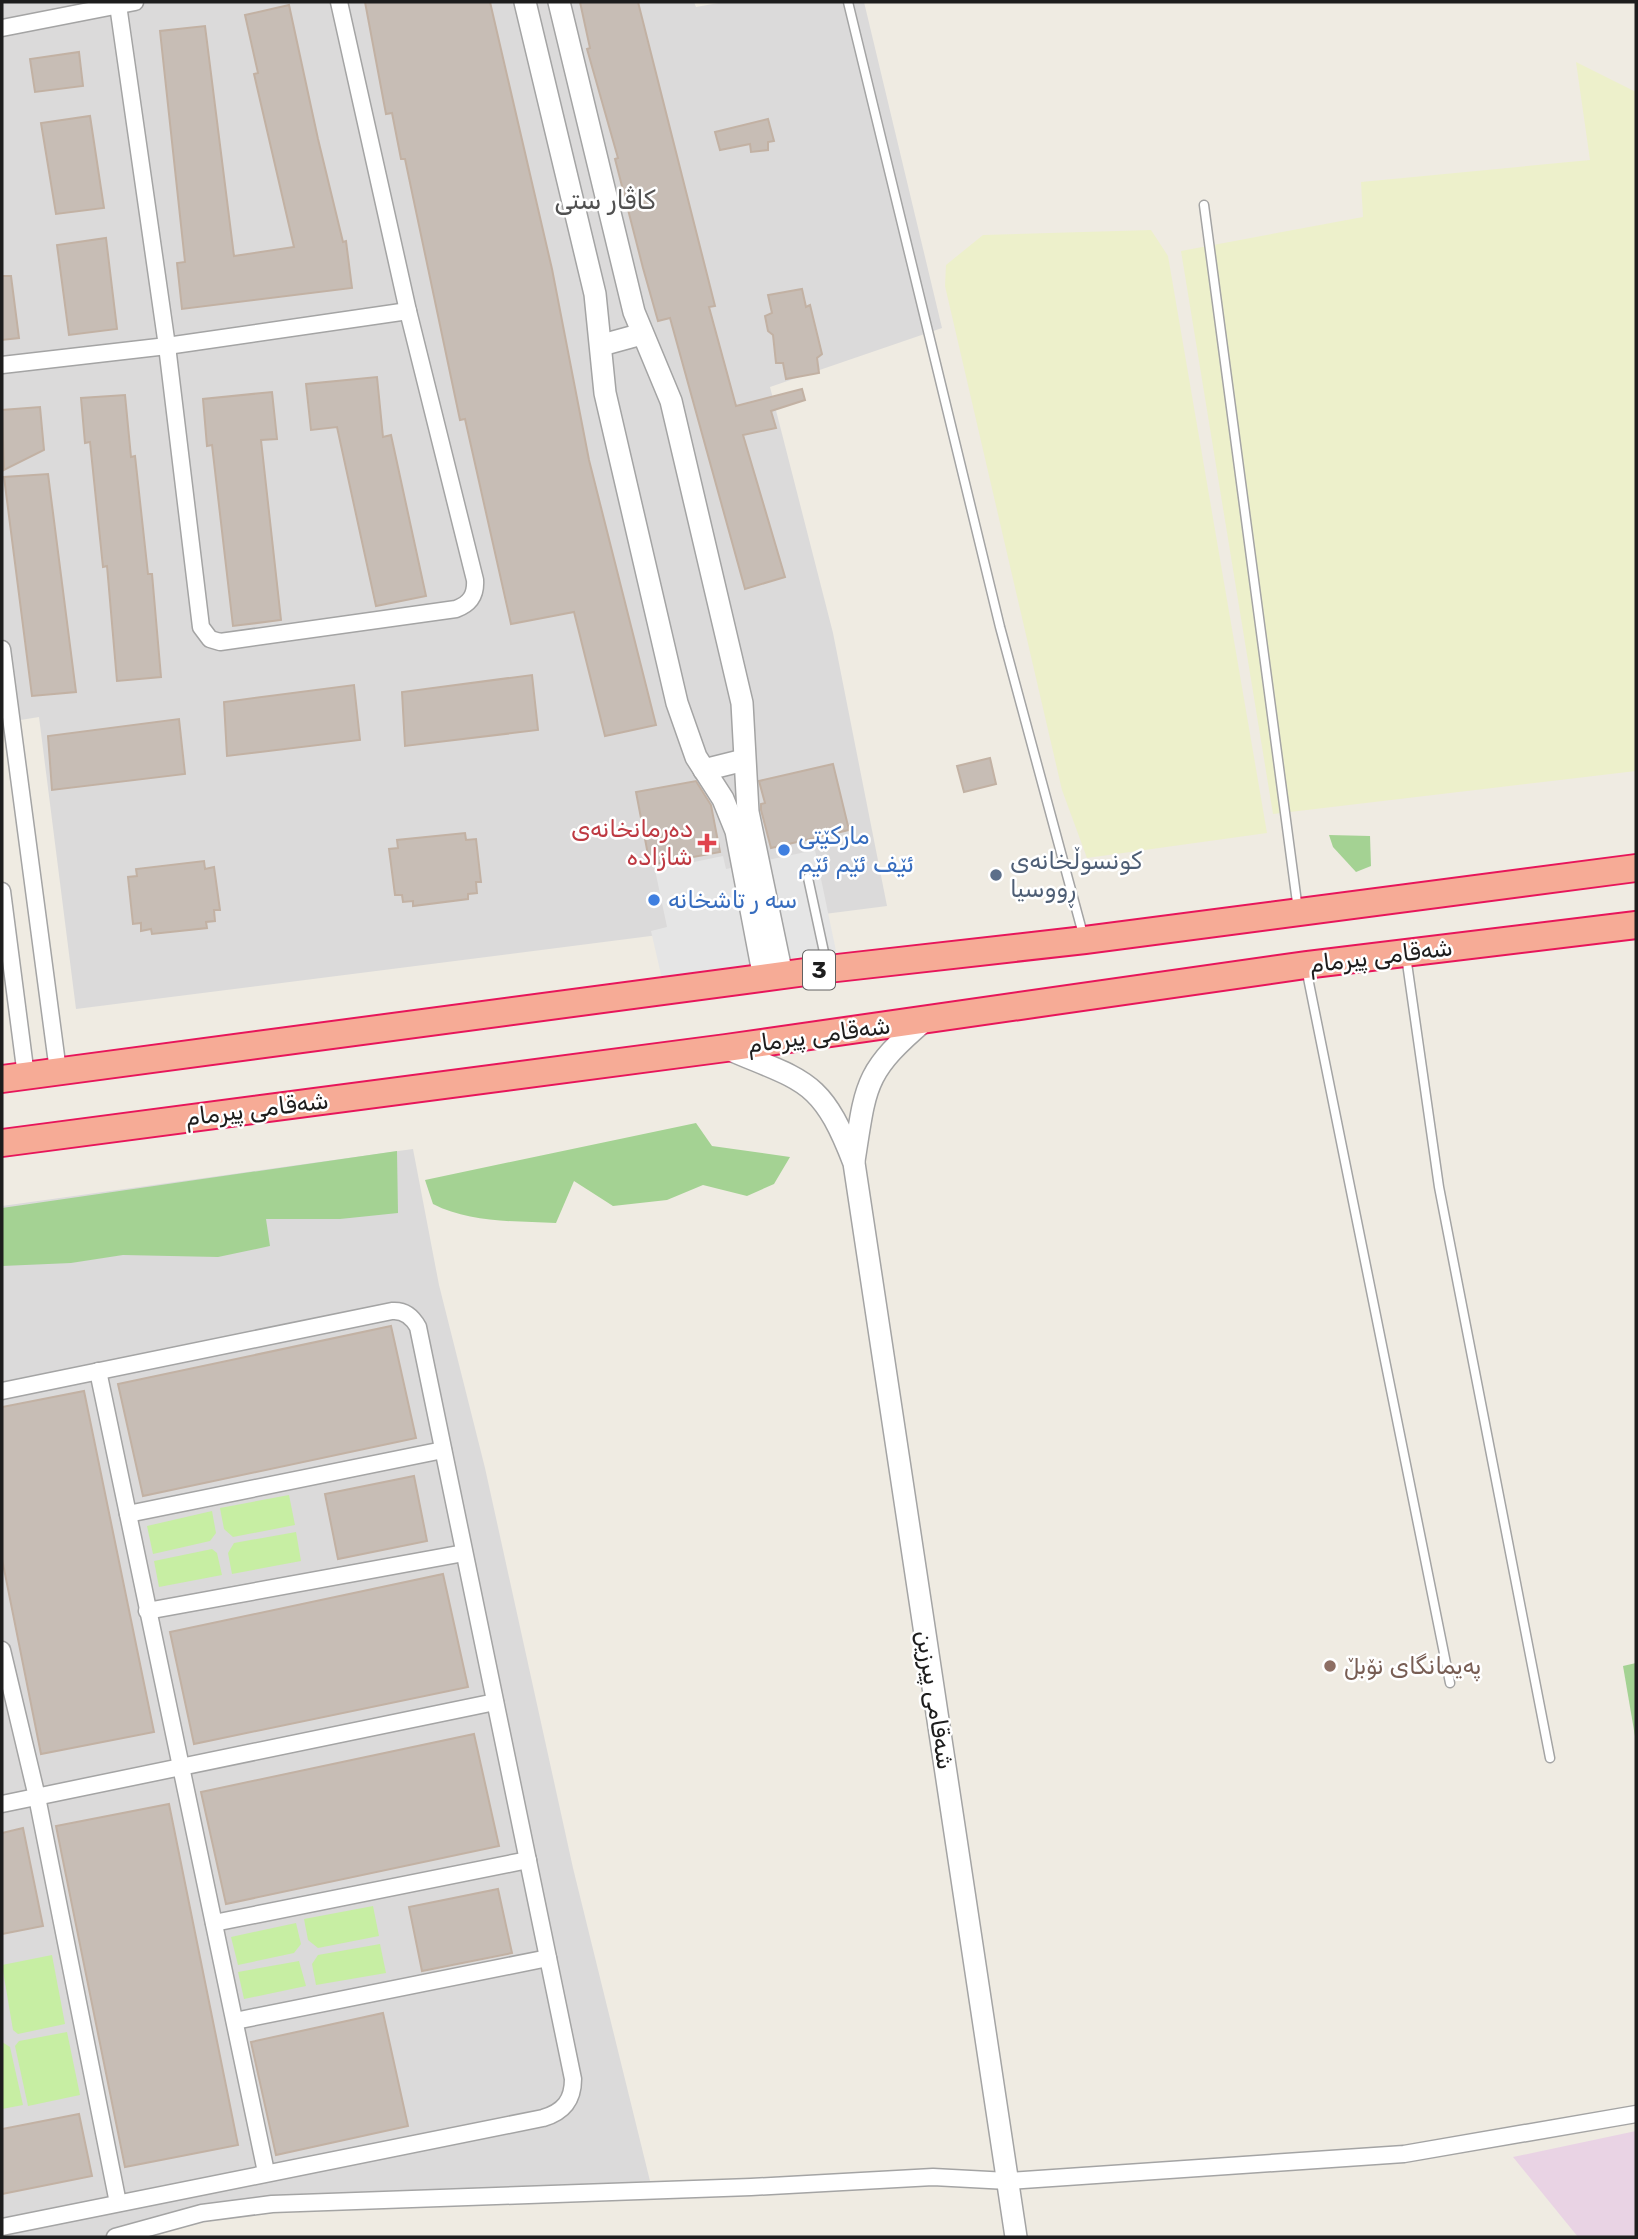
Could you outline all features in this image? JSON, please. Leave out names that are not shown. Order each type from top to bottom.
[{"type":"highway","name":"3","points":[[14,1078],[828,969],[1084,940],[1636,868]]},
{"type":"highway","name":"شەقامی پیرمام","points":[[2,1143],[726,1048],[1306,965],[1636,925]]},
{"type":"street","points":[[2,28],[135,2]]},
{"type":"street","points":[[118,5],[167,346],[201,626],[206,636],[226,642],[442,611],[467,604],[474,593],[475,580],[408,311],[338,2]]},
{"type":"street","points":[[525,2],[595,294],[605,393],[677,704],[704,770],[739,814]]},
{"type":"street","points":[[559,2],[634,312],[662,373],[671,401],[742,703],[746,727],[739,814],[773,977]]},
{"type":"street","points":[[2,365],[167,346],[408,311]]},
{"type":"street","points":[[602,345],[642,334]]},
{"type":"street","points":[[2,649],[8,736],[58,1071]]},
{"type":"street","points":[[704,770],[744,760]]},
{"type":"street","points":[[2,891],[14,1078]]},
{"type":"street","points":[[854,1163],[862,1101],[872,1076],[886,1054],[925,1020]]},
{"type":"street","points":[[726,1048],[806,1083],[830,1112],[854,1163]]},
{"type":"street","name":"شەقامی پیرزین","points":[[854,1163],[1016,2237]]},
{"type":"street","points":[[2,1391],[391,1311],[402,1312],[412,1318],[418,1327],[573,2079],[573,2094],[556,2115],[2,2227]]},
{"type":"street","points":[[98,1371],[265,2172]]},
{"type":"street","points":[[128,1514],[443,1450]]},
{"type":"street","points":[[147,1611],[464,1553]]},
{"type":"street","points":[[2,1650],[37,1797],[118,2203]]},
{"type":"street","points":[[2,1804],[495,1702]]},
{"type":"street","points":[[214,1923],[528,1860]]},
{"type":"street","points":[[234,2021],[548,1958]]},
{"type":"street","points":[[115,2237],[202,2213],[272,2204],[751,2187],[933,2177],[1008,2181],[1405,2154],[1636,2114]]},
{"type":"lane","points":[[848,2],[1000,627],[1084,940]]},
{"type":"lane","points":[[1204,205],[1298,913]]},
{"type":"lane","points":[[808,878],[828,969]]},
{"type":"lane","points":[[1406,953],[1439,1187],[1550,1758]]},
{"type":"lane","points":[[1306,965],[1450,1683]]},
{"type":"shaded area","points":[[2,2],[694,2],[696,7],[724,2],[864,2],[942,328],[770,387],[833,633],[887,906],[76,1009],[39,717],[2,723]]},
{"type":"shaded area","points":[[815,850],[836,951],[662,979],[651,931],[667,927],[655,870],[723,856],[726,869]]},
{"type":"shaded area","points":[[413,1149],[439,1285],[485,1468],[573,1868],[651,2185],[230,2205],[162,2234],[139,2237],[2,2237],[2,1206]]},
{"type":"shaded area","points":[[1636,2131],[1636,2237],[1578,2237],[1513,2157]]},
{"type":"green space","points":[[1576,62],[1636,92],[1636,771],[1273,814],[1181,251],[1363,217],[1361,182],[1590,160]]},
{"type":"green space","points":[[1151,230],[1168,256],[1267,833],[1087,858],[1062,790],[945,286],[946,265],[983,235]]},
{"type":"green space","points":[[1329,835],[1370,836],[1371,866],[1356,872],[1333,847]]},
{"type":"green space","points":[[696,1123],[712,1146],[790,1157],[774,1184],[747,1196],[703,1185],[667,1200],[613,1206],[574,1181],[556,1223],[493,1220],[462,1215],[433,1204],[425,1180]]},
{"type":"green space","points":[[397,1151],[398,1213],[340,1219],[266,1219],[270,1246],[218,1257],[123,1255],[71,1263],[2,1266],[2,1208]]},
{"type":"green space","points":[[289,1495],[295,1525],[233,1537],[224,1529],[220,1508]]},
{"type":"green space","points":[[212,1511],[216,1533],[210,1541],[153,1554],[147,1526]]},
{"type":"green space","points":[[296,1532],[301,1561],[232,1574],[228,1553],[234,1543]]},
{"type":"green space","points":[[212,1549],[217,1553],[222,1575],[159,1587],[154,1561]]},
{"type":"green space","points":[[1636,1663],[1636,1742],[1623,1666]]},
{"type":"green space","points":[[373,1906],[379,1936],[318,1948],[308,1940],[304,1919]]},
{"type":"green space","points":[[296,1923],[301,1944],[294,1953],[238,1965],[231,1937]]},
{"type":"green space","points":[[380,1944],[386,1973],[316,1985],[312,1964],[318,1955]]},
{"type":"green space","points":[[52,1955],[65,2024],[18,2034],[13,2030],[2,1965]]},
{"type":"green space","points":[[299,1961],[306,1986],[244,1999],[238,1972]]},
{"type":"green space","points":[[67,2032],[80,2095],[28,2106],[15,2046],[19,2041]]},
{"type":"green space","points":[[2,2042],[10,2047],[23,2105],[2,2109]]},
{"type":"building","points":[[365,2],[490,2],[552,269],[589,460],[656,725],[605,736],[574,612],[511,624],[465,419],[460,420],[405,159],[401,159],[392,113],[386,114]]},
{"type":"building","points":[[580,2],[638,2],[715,306],[709,307],[736,406],[802,389],[805,400],[771,411],[776,428],[743,435],[785,577],[745,589],[670,318],[658,321],[643,268],[615,159],[618,158],[587,49],[590,48]]},
{"type":"building","points":[[289,5],[318,139],[343,242],[346,241],[352,288],[182,309],[177,263],[185,262],[160,31],[205,26],[234,256],[294,247],[254,74],[258,73],[245,15]]},
{"type":"building","points":[[79,52],[83,86],[35,92],[30,59]]},
{"type":"building","points":[[90,116],[104,208],[56,214],[41,123]]},
{"type":"building","points":[[768,119],[774,141],[768,142],[768,150],[751,152],[750,144],[720,150],[715,132]]},
{"type":"building","points":[[106,238],[117,329],[69,335],[57,245]]},
{"type":"building","points":[[2,276],[11,276],[19,338],[2,340]]},
{"type":"building","points":[[802,289],[806,307],[810,305],[822,354],[817,358],[819,373],[786,379],[783,363],[776,363],[773,335],[768,331],[765,316],[772,313],[768,295]]},
{"type":"building","points":[[377,377],[383,437],[391,435],[426,596],[376,606],[337,427],[311,430],[306,384]]},
{"type":"building","points":[[272,392],[277,439],[261,440],[281,620],[233,626],[212,445],[207,446],[203,399]]},
{"type":"building","points":[[125,395],[131,457],[135,456],[148,574],[152,574],[161,677],[117,681],[107,566],[103,567],[90,442],[85,443],[81,398]]},
{"type":"building","points":[[40,407],[44,450],[4,470],[2,410]]},
{"type":"building","points":[[48,474],[76,692],[32,696],[4,477]]},
{"type":"building","points":[[532,675],[538,730],[405,746],[402,692]]},
{"type":"building","points":[[354,685],[360,740],[227,756],[224,702]]},
{"type":"building","points":[[179,719],[185,774],[52,790],[48,736]]},
{"type":"building","points":[[990,758],[996,784],[964,792],[957,766]]},
{"type":"building","points":[[833,764],[849,830],[771,848],[761,810],[761,804],[765,803],[759,781]]},
{"type":"building","points":[[696,781],[711,805],[720,852],[650,865],[636,792]]},
{"type":"building","points":[[465,833],[466,840],[476,839],[481,882],[476,882],[477,893],[468,894],[468,899],[413,906],[413,901],[403,902],[402,895],[395,895],[389,849],[398,848],[397,840]]},
{"type":"building","points":[[204,861],[205,869],[214,867],[220,910],[214,910],[215,921],[206,922],[207,928],[152,934],[151,929],[141,931],[141,923],[133,924],[128,877],[137,876],[136,869]]},
{"type":"building","points":[[391,1326],[416,1438],[143,1496],[118,1384]]},
{"type":"building","points":[[84,1391],[154,1732],[41,1754],[2,1559],[2,1407]]},
{"type":"building","points":[[414,1476],[427,1541],[338,1559],[325,1494]]},
{"type":"building","points":[[443,1574],[468,1687],[194,1744],[170,1632]]},
{"type":"building","points":[[474,1734],[499,1846],[226,1904],[201,1792]]},
{"type":"building","points":[[169,1804],[238,2145],[125,2167],[56,1826]]},
{"type":"building","points":[[23,1828],[43,1926],[2,1934],[2,1833]]},
{"type":"building","points":[[498,1889],[512,1953],[422,1971],[409,1907]]},
{"type":"building","points":[[383,2013],[408,2126],[276,2155],[251,2042]]},
{"type":"building","points":[[79,2114],[92,2176],[2,2194],[2,2129]]},
{"type":"place","name":"دەرمانخانەی شازادە","points":[[707,843]]},
{"type":"place","name":"مارکێتی ئێف ئێم ئێم","points":[[784,850]]},
{"type":"place","name":"کونسوڵخانەی ڕووسیا","points":[[996,875]]},
{"type":"place","name":"سه ر تاشخانه","points":[[654,900]]},
{"type":"place","name":"پەیمانگای نۆبڵ","points":[[1330,1666]]},
{"type":"district","name":"کاڤار ستی","points":[[605,200]]}]
